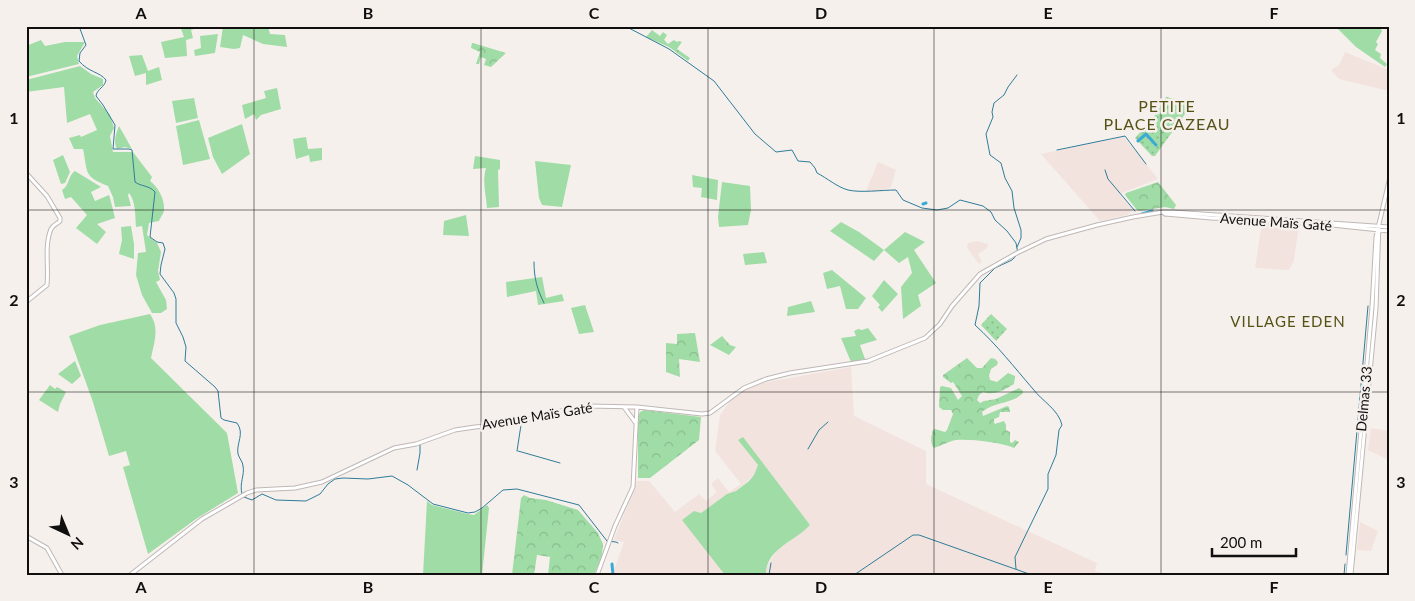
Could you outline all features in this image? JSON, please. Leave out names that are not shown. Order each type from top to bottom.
[{"type":"street","points":[[26,173],[56,209],[60,221],[53,226],[51,231],[47,256],[47,285],[26,302]]},
{"type":"street","name":"Delmas 33","points":[[1349,575],[1376,308],[1379,227],[1389,180]]},
{"type":"street","name":"Avenue Maïs Gaté","points":[[130,575],[202,519],[242,495],[256,490],[295,488],[322,482],[394,448],[416,444],[455,430],[521,422],[538,415],[589,406],[637,407],[710,413],[744,388],[766,379],[790,373],[850,365],[884,356],[926,338],[940,324],[952,306],[980,274],[1018,252],[1046,239],[1071,231],[1163,212],[1212,218],[1389,229]]},
{"type":"street","points":[[624,407],[636,423]]},
{"type":"street","points":[[597,575],[633,487],[637,407]]},
{"type":"street","points":[[26,536],[48,548],[62,575]]},
{"type":"shaded area","points":[[1345,52],[1389,70],[1389,91],[1339,79],[1331,70],[1339,65]]},
{"type":"shaded area","points":[[1124,137],[1158,179],[1119,194],[1133,210],[1127,215],[1100,221],[1041,154]]},
{"type":"shaded area","points":[[878,162],[896,170],[891,187],[882,191],[866,191]]},
{"type":"shaded area","points":[[1262,221],[1299,225],[1294,260],[1289,270],[1255,268]]},
{"type":"shaded area","points":[[978,241],[988,244],[987,248],[978,254],[982,262],[979,264],[967,248],[968,243]]},
{"type":"shaded area","points":[[851,367],[854,416],[926,451],[926,484],[1097,563],[1095,571],[1109,575],[766,575],[766,568],[776,552],[810,525],[738,440],[758,465],[754,475],[736,491],[701,513],[694,511],[725,575],[615,575],[614,570],[624,542],[614,540],[637,481],[649,481],[675,512],[699,494],[706,501],[717,492],[711,484],[718,478],[729,492],[741,484],[715,451],[720,415],[735,395],[757,384]]},
{"type":"shaded area","points":[[1371,428],[1389,431],[1389,460],[1368,450]]},
{"type":"shaded area","points":[[1360,522],[1378,531],[1371,551],[1357,550]]},
{"type":"green space","points":[[180,26],[201,27],[191,30],[193,38],[186,40],[187,56],[165,58],[161,42],[184,37]]},
{"type":"green space","points":[[223,26],[268,26],[270,34],[285,35],[287,47],[263,44],[243,35],[240,48],[220,47]]},
{"type":"green space","points":[[1337,26],[1379,26],[1382,31],[1376,42],[1378,44],[1375,50],[1381,54],[1380,58],[1387,64],[1385,67],[1356,47]]},
{"type":"green space","points":[[652,30],[660,36],[663,32],[667,35],[664,40],[668,44],[674,40],[682,42],[677,49],[690,58],[688,61],[669,47],[646,37]]},
{"type":"green space","points":[[218,34],[215,53],[195,56],[194,50],[201,48],[200,36]]},
{"type":"green space","points":[[41,40],[45,46],[65,42],[85,42],[77,56],[79,64],[26,77],[26,46]]},
{"type":"green space","points":[[472,43],[506,53],[491,67],[484,65],[486,59],[481,57],[479,64],[476,64],[480,52],[471,48]]},
{"type":"green space","points":[[142,55],[148,71],[159,67],[162,80],[146,85],[146,73],[135,76],[129,56]]},
{"type":"green space","points":[[80,66],[91,74],[103,79],[103,85],[93,92],[95,98],[110,115],[114,128],[110,136],[113,152],[133,152],[152,177],[150,181],[162,198],[163,213],[159,221],[149,223],[147,235],[157,243],[161,252],[158,271],[160,280],[156,282],[166,300],[167,309],[161,313],[152,313],[142,295],[136,275],[138,253],[146,252],[142,226],[136,227],[133,200],[129,193],[131,206],[115,207],[108,186],[90,176],[83,149],[74,149],[69,138],[80,135],[81,137],[97,130],[90,114],[67,123],[64,87],[26,92],[26,80]]},
{"type":"green space","points":[[277,88],[281,109],[261,115],[256,120],[254,114],[245,119],[242,105],[266,98],[264,91]]},
{"type":"green space","points":[[1166,97],[1184,101],[1190,107],[1155,156],[1152,156],[1135,138],[1156,114]]},
{"type":"green space","points":[[194,98],[198,118],[176,123],[172,101]]},
{"type":"green space","points":[[199,120],[210,159],[183,165],[176,126]]},
{"type":"green space","points":[[242,124],[250,154],[222,174],[213,157],[208,138]]},
{"type":"green space","points":[[119,126],[132,149],[125,147],[117,149],[115,140]]},
{"type":"green space","points":[[306,137],[308,149],[322,148],[322,160],[310,162],[309,155],[296,159],[293,139]]},
{"type":"green space","points":[[63,155],[70,172],[65,183],[61,184],[53,160]]},
{"type":"green space","points":[[475,156],[500,160],[500,169],[498,170],[499,207],[487,208],[484,183],[486,168],[473,169]]},
{"type":"green space","points":[[535,161],[571,165],[562,207],[542,205],[539,198]]},
{"type":"green space","points":[[75,171],[101,187],[91,192],[95,201],[109,195],[110,198],[115,218],[97,224],[106,232],[97,244],[76,228],[87,215],[71,197],[65,199],[62,190]]},
{"type":"green space","points":[[692,175],[718,180],[717,200],[701,197],[702,188],[693,187]]},
{"type":"green space","points":[[722,182],[750,186],[751,210],[748,225],[719,227],[718,217]]},
{"type":"green space","points":[[1158,182],[1176,205],[1174,209],[1165,207],[1140,211],[1137,210],[1125,195],[1126,193]]},
{"type":"green space","points":[[466,215],[469,236],[443,235],[444,221]]},
{"type":"green space","points":[[841,222],[884,250],[874,261],[830,231]]},
{"type":"green space","points":[[131,226],[134,259],[119,254],[122,240],[121,227]]},
{"type":"green space","points":[[905,232],[925,242],[914,250],[936,283],[918,295],[921,306],[903,319],[901,287],[912,273],[908,257],[899,263],[884,250]]},
{"type":"green space","points":[[764,252],[767,263],[745,265],[743,254]]},
{"type":"green space","points":[[832,270],[866,298],[858,309],[846,309],[840,286],[827,289],[823,273]]},
{"type":"green space","points":[[542,277],[546,298],[562,294],[564,301],[538,305],[536,291],[507,297],[506,282]]},
{"type":"green space","points":[[884,280],[898,294],[882,312],[878,307],[880,305],[872,296]]},
{"type":"green space","points":[[811,301],[815,312],[787,316],[788,307]]},
{"type":"green space","points":[[585,305],[594,332],[579,334],[571,308]]},
{"type":"green space","points":[[150,314],[156,330],[151,358],[227,433],[238,493],[196,519],[148,554],[123,467],[130,465],[126,451],[109,456],[93,402],[69,336],[100,325]]},
{"type":"green space","points":[[991,314],[1007,329],[996,341],[981,325]]},
{"type":"green space","points":[[868,328],[877,340],[860,345],[865,359],[851,362],[841,338],[856,336],[854,331]]},
{"type":"green space","points":[[695,333],[700,362],[679,359],[680,377],[666,372],[666,343],[677,344],[677,334]]},
{"type":"green space","points":[[722,336],[730,345],[736,347],[729,355],[710,345]]},
{"type":"green space","points":[[967,358],[977,368],[982,368],[991,358],[995,359],[998,362],[991,369],[990,380],[997,382],[1008,373],[1015,376],[1014,384],[1007,388],[995,393],[983,392],[979,395],[977,400],[980,403],[996,399],[1019,388],[1023,391],[1019,397],[992,406],[982,412],[983,416],[1007,406],[1009,407],[1010,412],[1000,412],[999,417],[994,419],[994,422],[995,424],[1004,421],[1006,430],[1010,432],[1010,442],[1012,443],[1015,440],[1019,442],[1014,448],[993,443],[962,440],[953,441],[934,448],[931,440],[933,430],[945,432],[953,414],[951,410],[943,410],[939,407],[940,387],[951,388],[958,400],[962,396],[953,382],[951,383],[943,375]]},
{"type":"green space","points":[[75,361],[81,376],[72,384],[58,374]]},
{"type":"green space","points":[[50,385],[55,389],[57,387],[66,392],[58,412],[39,400]]},
{"type":"green space","points":[[644,410],[701,417],[699,440],[650,478],[638,478],[638,417],[640,412]]},
{"type":"green space","points":[[743,437],[810,525],[782,546],[770,558],[766,575],[725,575],[682,520],[694,511],[701,513],[727,494],[736,491],[754,475],[758,465],[738,440]]},
{"type":"green space","points":[[524,495],[578,510],[598,533],[603,544],[602,556],[594,575],[548,575],[550,557],[537,555],[534,575],[512,575],[521,498]]},
{"type":"green space","points":[[427,501],[432,505],[474,515],[487,505],[489,508],[482,575],[423,575]]},
{"type":"waterway","points":[[79,26],[86,45],[80,53],[79,61],[106,80],[96,96],[115,125],[113,149],[132,150],[135,182],[155,192],[150,237],[157,242],[163,243],[165,249],[160,274],[174,293],[176,299],[176,323],[186,347],[185,361],[218,391],[221,418],[237,423],[239,427],[238,454],[243,469],[242,494]]},
{"type":"waterway","points":[[625,26],[669,49],[714,81],[755,134],[776,152],[792,150],[798,161],[810,162],[817,173],[848,190],[896,190],[903,200],[922,208],[937,210],[948,208],[960,200],[983,206],[991,212],[995,220],[1016,243],[1018,254],[1012,260],[995,268],[980,283],[979,306],[975,325],[998,348],[1037,394],[1054,410],[1062,425],[1059,430],[1056,455],[1048,474],[1048,489],[1015,557],[1016,569]]},
{"type":"waterway","points":[[1017,75],[1004,95],[994,103],[993,117],[986,134],[990,155],[1001,163],[1005,178],[1012,191],[1014,208],[1021,230],[1021,238],[1017,247]]},
{"type":"waterway","points":[[1138,141],[1146,134],[1156,145]]},
{"type":"waterway","points":[[1057,150],[1125,136],[1146,164]]},
{"type":"waterway","points":[[1105,170],[1108,179],[1135,211]]},
{"type":"waterway","points":[[1142,214],[1152,211]]},
{"type":"waterway","points":[[534,262],[536,283],[544,303]]},
{"type":"waterway","points":[[1346,555],[1368,306]]},
{"type":"waterway","points":[[808,449],[819,430],[828,422]]},
{"type":"waterway","points":[[515,424],[521,425],[517,451]]},
{"type":"waterway","points":[[417,470],[420,444]]},
{"type":"waterway","points":[[518,451],[560,463]]},
{"type":"waterway","points":[[244,497],[252,500],[262,494],[276,500],[306,501],[320,494],[335,479],[368,479],[392,476],[408,485],[433,504],[468,513],[482,508],[503,490],[517,489],[579,505],[607,541],[618,543]]},
{"type":"waterway","points":[[854,575],[913,535],[919,535],[1032,575]]},
{"type":"waterway","points":[[769,575],[771,563]]},
{"type":"waterway","points":[[612,564],[613,575]]},
{"type":"waterway","points":[[1344,575],[1345,564]]},
{"type":"district","name":"PETITE PLACE CAZEAU","points":[[1167,115]]},
{"type":"district","name":"VILLAGE EDEN","points":[[1288,322]]}]
